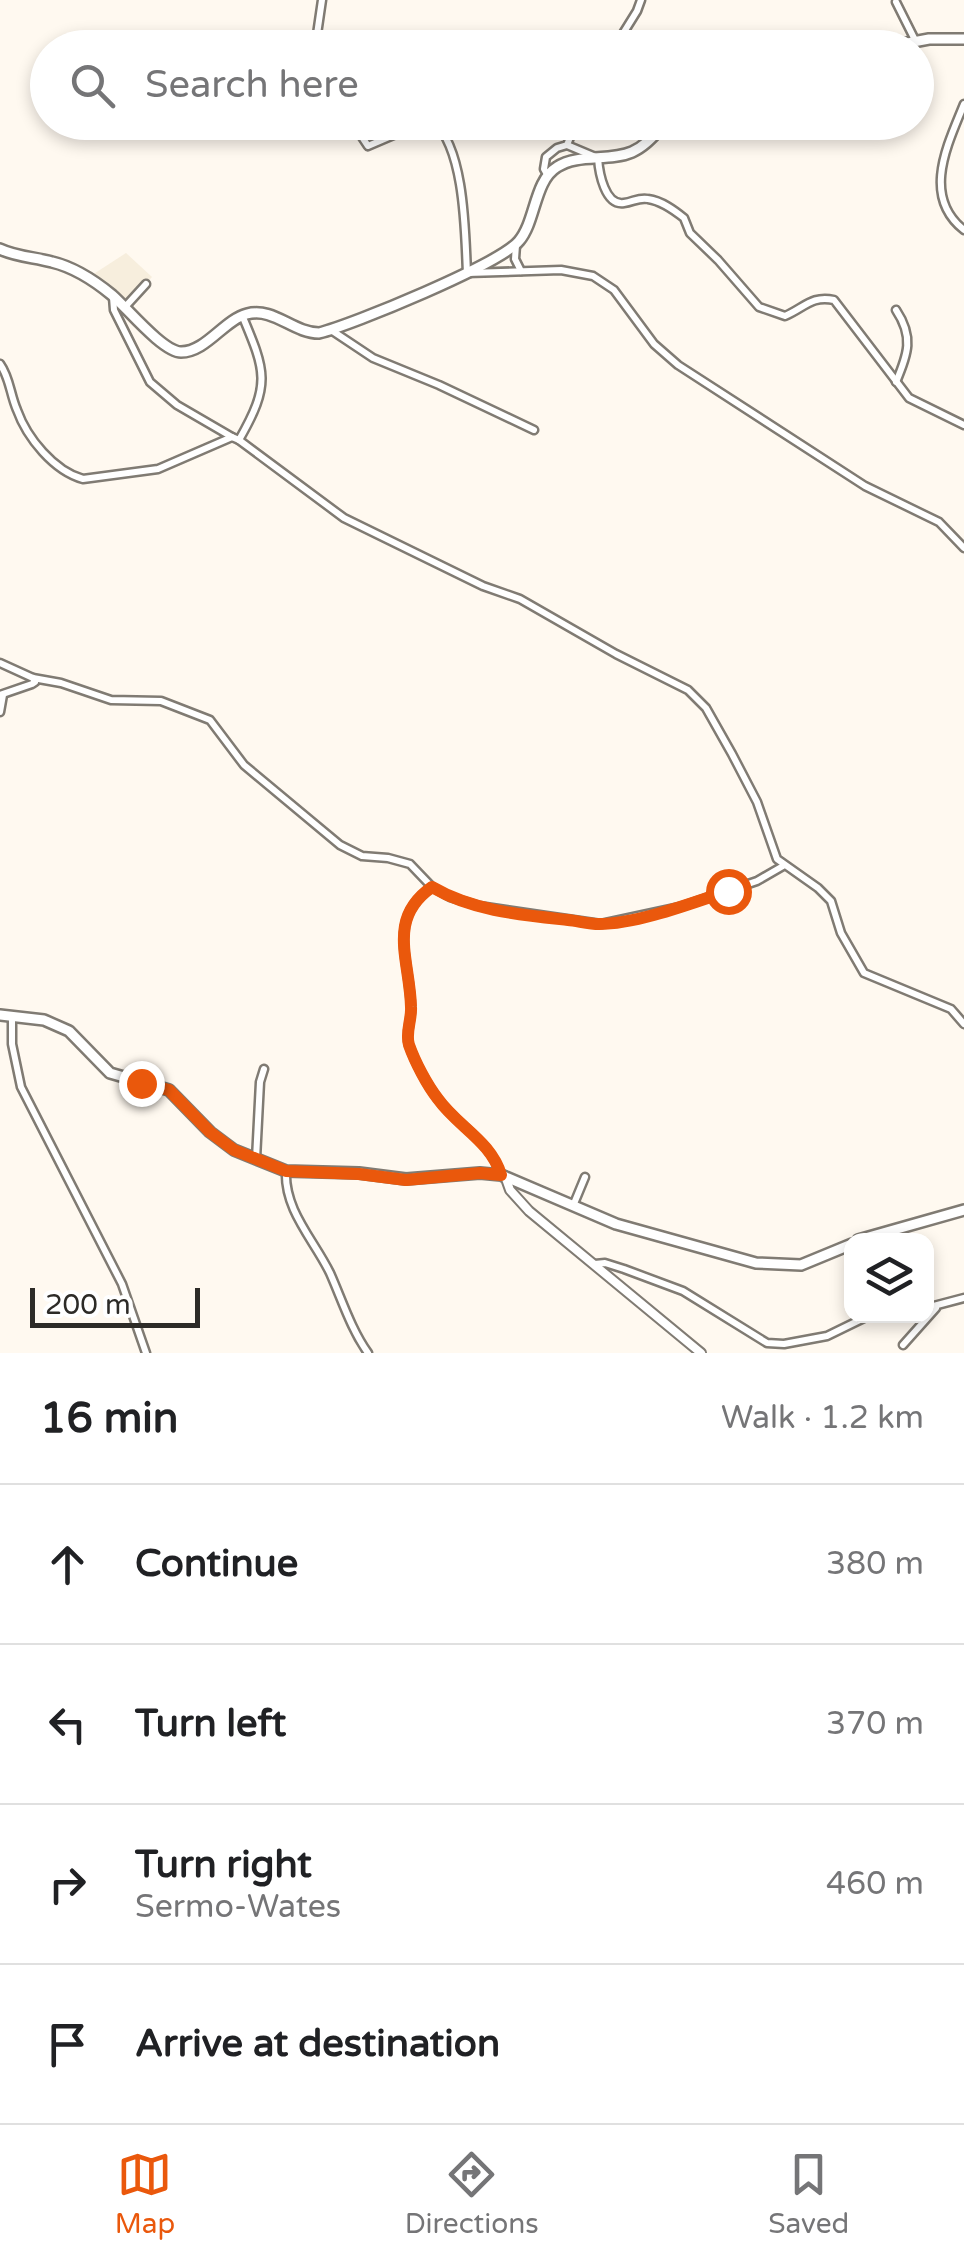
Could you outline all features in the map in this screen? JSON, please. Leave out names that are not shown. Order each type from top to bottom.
[{"type":"main road","points":[[934,41],[964,39]]},
{"type":"main road","points":[[0,249],[20,257],[55,262],[100,285],[163,344],[180,352],[190,350],[242,316],[268,314],[309,333],[331,330],[467,273],[516,245],[548,176],[561,165],[634,151],[647,140]]},
{"type":"main road","points":[[0,1015],[52,1022],[82,1042],[110,1074],[169,1090],[210,1132],[234,1150],[286,1171],[406,1180],[480,1173],[503,1175],[630,1229],[756,1263],[801,1265],[844,1247]]},
{"type":"main road","points":[[886,1233],[964,1210]]},
{"type":"street","points":[[318,30],[322,0]]},
{"type":"street","points":[[624,30],[641,0]]},
{"type":"street","points":[[896,2],[910,30]]},
{"type":"street","points":[[964,104],[946,148],[940,178],[946,207],[964,230]]},
{"type":"street","points":[[446,140],[455,164],[467,273],[575,270],[604,282],[626,304],[654,344],[678,366],[865,486],[939,522],[964,548]]},
{"type":"street","points":[[548,176],[544,169],[546,157],[569,140]]},
{"type":"street","points":[[567,145],[598,158],[606,192],[613,201],[622,204],[643,198],[655,200],[684,218],[690,233],[759,308],[785,316],[810,300],[834,300],[908,398],[964,424]]},
{"type":"street","points":[[516,245],[515,259],[521,271]]},
{"type":"street","points":[[125,307],[146,284]]},
{"type":"street","points":[[113,296],[114,310],[150,382],[177,405],[236,438],[344,518],[484,586],[520,598],[616,654],[688,690],[706,708],[732,754],[757,802],[777,859],[831,901],[841,933],[864,973],[950,1009],[964,1024]]},
{"type":"street","points":[[896,310],[909,337],[909,346],[896,384]]},
{"type":"street","points":[[0,364],[24,424],[59,469],[72,476],[107,477],[158,469],[236,438],[257,409],[263,378],[260,358],[242,316]]},
{"type":"street","points":[[331,330],[360,352],[534,430]]},
{"type":"street","points":[[0,663],[33,678],[111,700],[161,701],[210,720],[244,765],[340,845],[362,856],[410,864],[432,887],[450,898],[479,906],[601,924],[680,908],[757,881],[784,866]]},
{"type":"street","points":[[0,712],[2,694],[32,684],[33,678]]},
{"type":"street","points":[[432,887],[419,896],[406,917],[402,934],[412,1010],[407,1041],[438,1099],[496,1156],[510,1190],[529,1211],[700,1353]]},
{"type":"street","points":[[12,1016],[12,1044],[21,1087],[122,1284],[146,1353]]},
{"type":"street","points":[[256,1160],[264,1069]]},
{"type":"street","points":[[286,1171],[286,1187],[297,1216],[328,1269],[368,1353]]},
{"type":"street","points":[[573,1206],[585,1177]]},
{"type":"street","points":[[594,1264],[606,1263],[682,1290],[767,1343],[827,1336],[854,1323]]},
{"type":"street","points":[[903,1345],[936,1308],[964,1298]]},
{"type":"shaded area","points":[[126,253],[152,277],[127,304],[89,277]]},
{"type":"route","points":[[141,1083],[164,1086],[234,1150],[286,1171],[406,1180],[480,1173],[501,1175],[496,1156],[438,1099],[407,1041],[412,1010],[402,934],[406,917],[419,896],[432,887],[450,898],[479,906],[601,924],[680,908],[728,891]]}]
